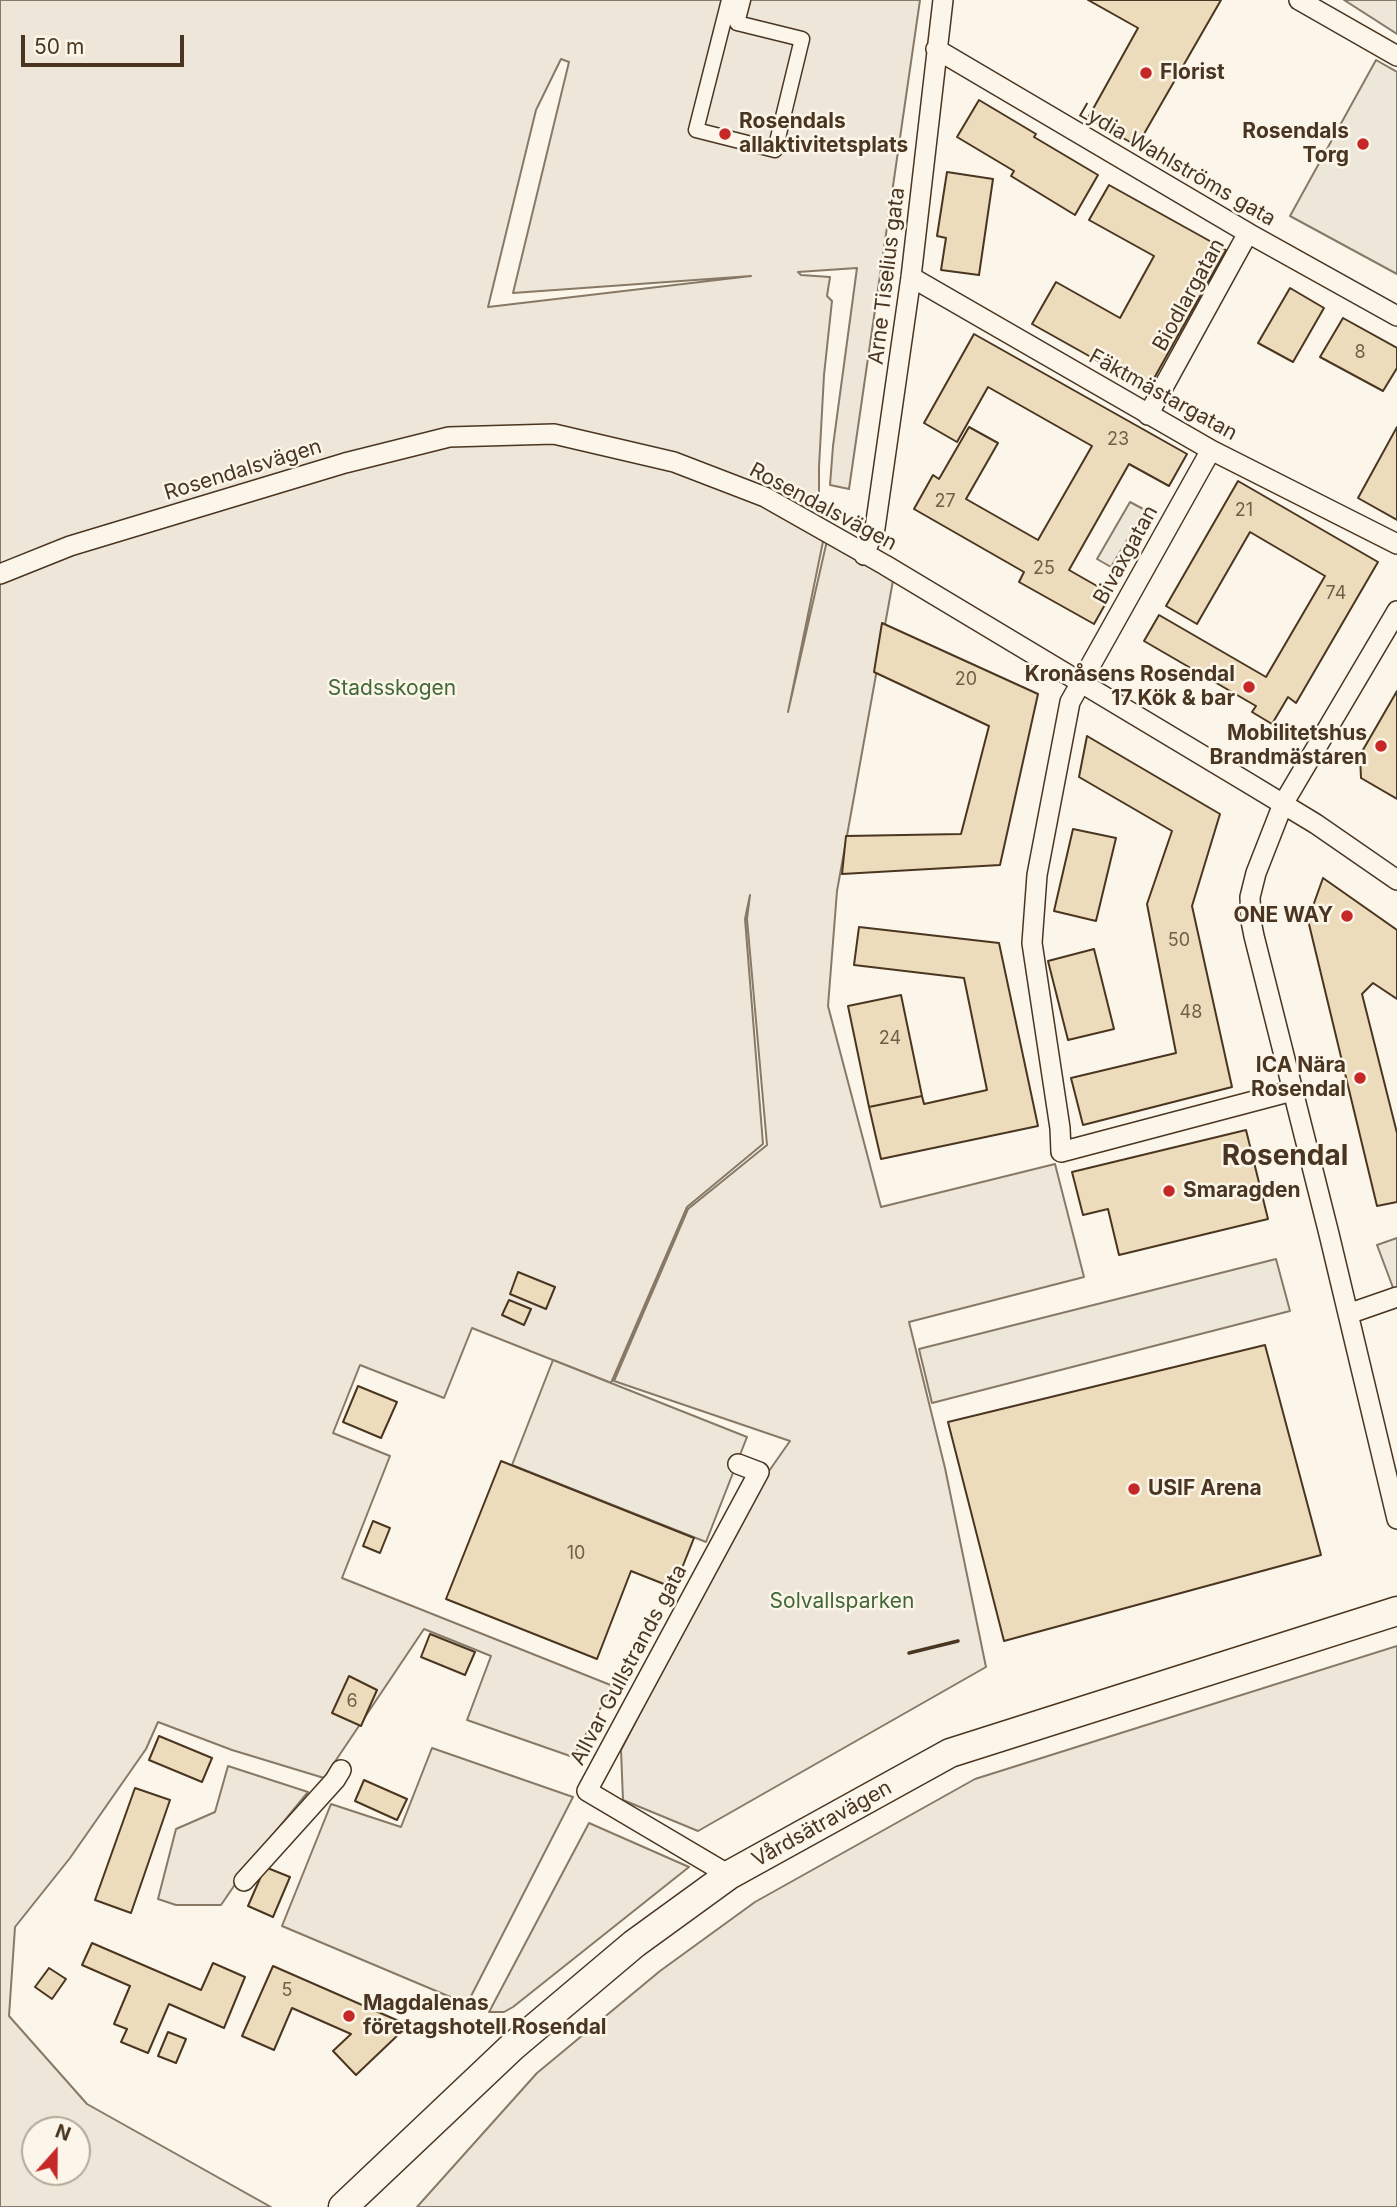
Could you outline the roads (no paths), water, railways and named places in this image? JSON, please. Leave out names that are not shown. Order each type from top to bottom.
[{"type":"main road","name":"Vårdsätravägen","points":[[343,2207],[512,2047],[635,1944],[729,1875],[950,1753],[1397,1611]]},
{"type":"street","points":[[729,0],[696,130],[775,150],[802,39],[737,23],[743,0]]},
{"type":"street","name":"Arne Tiselius gata","points":[[864,555],[875,528],[911,277],[943,0]]},
{"type":"street","points":[[1299,0],[1397,56]]},
{"type":"street","name":"Lydia Wahlströms gata","points":[[936,49],[1248,233],[1397,316]]},
{"type":"street","name":"Biodlargatan","points":[[1148,415],[1248,233]]},
{"type":"street","name":"Fäktmästargatan","points":[[911,277],[1211,450],[1397,544]]},
{"type":"street","name":"Rosendalsvägen","points":[[0,574],[70,546],[358,459],[449,437],[554,434],[687,467],[765,497],[897,572],[1283,804],[1397,880]]},
{"type":"street","name":"Bivaxgatan","points":[[1211,450],[1070,702],[1037,875],[1032,943],[1060,1128],[1061,1152],[1292,1091]]},
{"type":"street","points":[[1397,611],[1283,804],[1256,873],[1251,897],[1251,922],[1397,1519]]},
{"type":"street","points":[[1348,1314],[1397,1297]]},
{"type":"street","name":"Allvar Gullstrands gata","points":[[729,1875],[587,1791],[759,1472],[738,1464]]},
{"type":"street","points":[[244,1881],[341,1770]]},
{"type":"place","name":"Florist","points":[[1146,73]]},
{"type":"place","name":"Rosendals allaktivitetsplats","points":[[725,134]]},
{"type":"place","name":"Rosendals Torg","points":[[1363,144]]},
{"type":"place","name":"Kronåsens Rosendal 17 Kök & bar","points":[[1249,687]]},
{"type":"place","name":"Mobilitetshus Brandmästaren","points":[[1381,746]]},
{"type":"place","name":"ONE WAY","points":[[1347,916]]},
{"type":"place","name":"ICA Nära Rosendal","points":[[1360,1078]]},
{"type":"place","name":"Smaragden","points":[[1169,1191]]},
{"type":"place","name":"USIF Arena","points":[[1134,1489]]},
{"type":"place","name":"Magdalenas företagshotell Rosendal","points":[[349,2016]]},
{"type":"district","name":"Rosendal","points":[[1285,1157]]},
{"type":"park label","name":"Stadsskogen","points":[[392,689]]},
{"type":"park label","name":"Solvallsparken","points":[[842,1602]]}]
